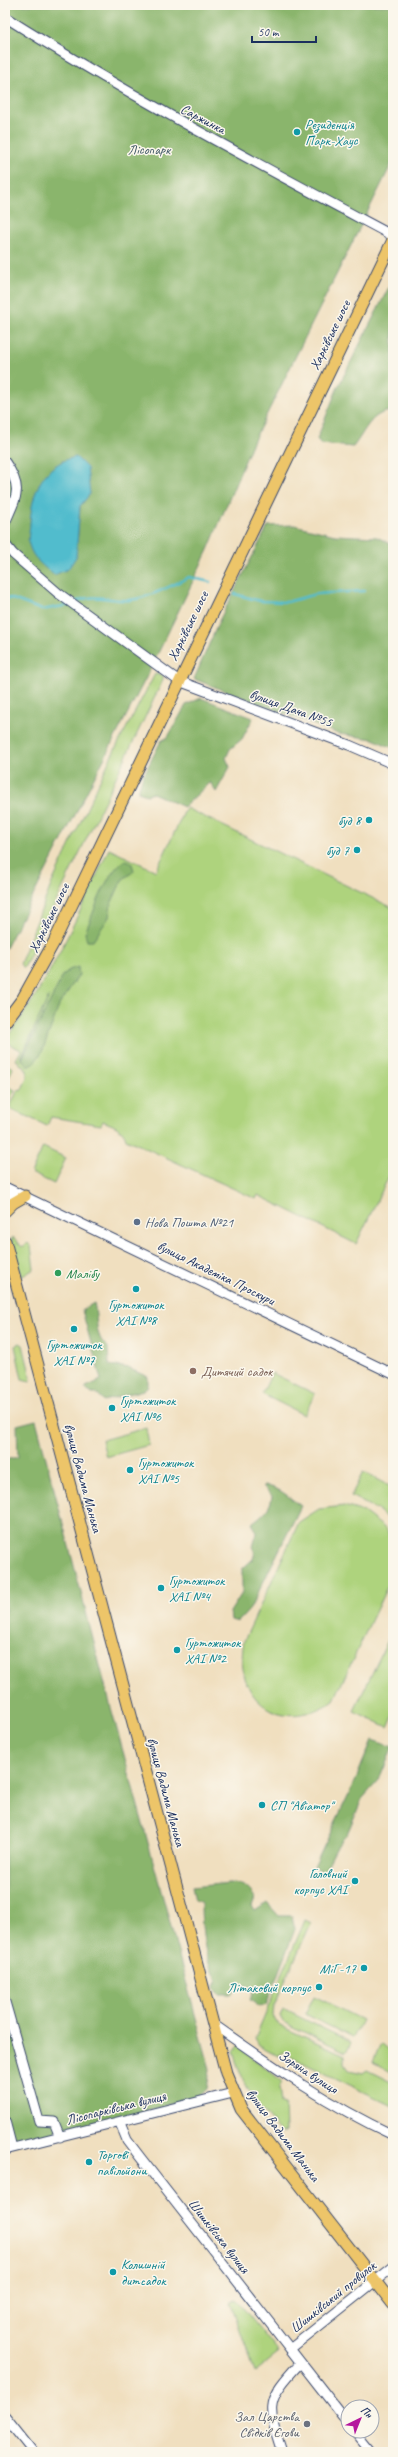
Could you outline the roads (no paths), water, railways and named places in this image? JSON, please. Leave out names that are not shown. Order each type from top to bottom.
[{"type":"main road","name":"Харківське шосе","points":[[5,1022],[23,998],[45,960],[393,240]]},
{"type":"main road","points":[[5,1211],[12,1203],[25,1196]]},
{"type":"main road","name":"вулиця Вадима Манька","points":[[5,1244],[213,2024],[233,2093],[244,2113],[393,2304]]},
{"type":"street","name":"Саржинка","points":[[5,17],[82,66],[163,113],[393,236]]},
{"type":"street","points":[[5,462],[14,477],[17,492],[14,508],[5,523]]},
{"type":"street","name":"вулиця Дача №55","points":[[5,544],[13,554],[58,593],[179,681],[349,745],[393,764]]},
{"type":"street","name":"вулиця Академіка Проскури","points":[[5,1187],[393,1374]]},
{"type":"street","points":[[5,1195],[25,1196]]},
{"type":"street","points":[[5,2002],[39,2121],[54,2122],[60,2137]]},
{"type":"street","name":"Зоряна вулиця","points":[[213,2024],[291,2080],[352,2116],[393,2135]]},
{"type":"street","name":"Лісопарківська вулиця","points":[[9,2149],[120,2123],[233,2093]]},
{"type":"street","points":[[5,2121],[9,2149]]},
{"type":"street","name":"Шишківська вулиця","points":[[120,2123],[127,2140],[340,2413]]},
{"type":"street","name":"Шишківський провулок","points":[[290,2349],[374,2280],[393,2267]]},
{"type":"street","points":[[282,2452],[272,2421],[272,2398],[280,2385],[300,2363]]},
{"type":"street","points":[[5,2416],[33,2452]]},
{"type":"street","points":[[360,2439],[371,2452]]},
{"type":"water","points":[[76,457],[87,468],[90,494],[80,506],[76,557],[68,569],[54,575],[36,558],[28,543],[33,500],[41,481],[47,473],[55,466]]},
{"type":"waterway","points":[[75,602],[89,598],[123,600],[137,599],[160,591],[189,577],[210,582]]},
{"type":"waterway","points":[[235,594],[260,601],[287,602],[316,594],[364,591]]},
{"type":"waterway","points":[[5,600],[10,598],[42,610],[69,605]]},
{"type":"place","name":"Резиденція Парк-Хаус","points":[[297,132]]},
{"type":"place","name":"буд 8","points":[[369,820]]},
{"type":"place","name":"буд 7","points":[[357,850]]},
{"type":"place","name":"Нова Пошта №21","points":[[137,1222]]},
{"type":"place","name":"Малібу","points":[[58,1273]]},
{"type":"place","name":"Гуртожиток ХАІ №8","points":[[136,1289]]},
{"type":"place","name":"Гуртожиток ХАІ №7","points":[[74,1329]]},
{"type":"place","name":"Дитячий садок","points":[[193,1371]]},
{"type":"place","name":"Гуртожиток ХАІ №6","points":[[112,1408]]},
{"type":"place","name":"Гуртожиток ХАІ №5","points":[[130,1470]]},
{"type":"place","name":"Гуртожиток ХАІ №4","points":[[161,1588]]},
{"type":"place","name":"Гуртожиток ХАІ №2","points":[[177,1650]]},
{"type":"place","name":"СП \"Авіатор\"","points":[[262,1805]]},
{"type":"place","name":"Головний корпус ХАІ","points":[[355,1881]]},
{"type":"place","name":"МіГ-17","points":[[364,1968]]},
{"type":"place","name":"Літаковий корпус","points":[[319,1987]]},
{"type":"place","name":"Торгові павільйони","points":[[89,2162]]},
{"type":"place","name":"Колишній дитсадок","points":[[113,2272]]},
{"type":"place","name":"Зал Царства Свідків Єгови","points":[[307,2424]]},
{"type":"park label","name":"Лісопарк","points":[[149,149]]}]
